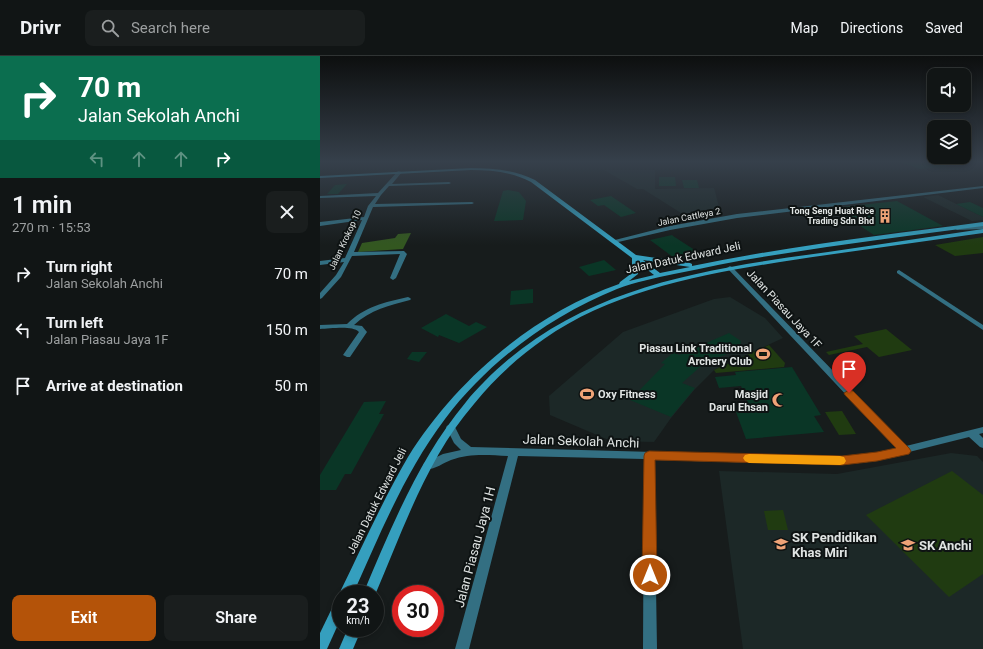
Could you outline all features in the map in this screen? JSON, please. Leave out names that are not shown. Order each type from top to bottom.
[{"type":"street","name":"Jalan Krokop 10","points":[[320,296],[339,276],[371,206],[383,190]]},
{"type":"street","points":[[546,190],[658,275],[686,277]]},
{"type":"street","name":"Jalan Cattleya 2","points":[[614,241],[670,228],[737,216],[960,190]]},
{"type":"street","points":[[320,197],[379,194]]},
{"type":"street","points":[[371,206],[472,203]]},
{"type":"street","points":[[320,224],[365,218]]},
{"type":"street","name":"Jalan Datuk Edward Jeli","points":[[350,585],[391,499],[420,447],[464,390],[488,365],[514,344],[546,322],[575,305],[615,288],[658,275],[700,266],[796,250],[957,228],[983,226]]},
{"type":"street","name":"Jalan Datuk Edward Jeli","points":[[373,585],[397,530],[428,466],[451,427],[470,402],[510,360],[533,342],[558,326],[627,294],[686,277],[730,268],[983,231]]},
{"type":"street","points":[[320,263],[349,257],[402,252],[404,254],[393,278]]},
{"type":"street","points":[[635,257],[682,265],[700,266]]},
{"type":"street","points":[[615,288],[635,274],[635,257]]},
{"type":"street","name":"Jalan Piasau Jaya 1F","points":[[730,268],[905,451]]},
{"type":"street","points":[[900,272],[983,328]]},
{"type":"street","points":[[653,287],[658,275]]},
{"type":"street","points":[[349,326],[356,319],[374,308],[408,299]]},
{"type":"street","points":[[320,327],[349,326],[359,328],[363,332],[347,355]]},
{"type":"street","points":[[451,427],[457,441],[469,450]]},
{"type":"street","name":"Jalan Sekolah Anchi","points":[[469,450],[842,461],[877,457],[905,451],[983,430]]},
{"type":"street","points":[[971,433],[983,444]]},
{"type":"street","points":[[428,466],[447,457],[469,450]]},
{"type":"street","name":"Jalan Piasau Jaya 1H","points":[[462,649],[514,452]]},
{"type":"street","points":[[649,456],[650,649]]},
{"type":"street","points":[[320,648],[332,623]]},
{"type":"street","points":[[346,649],[351,637]]},
{"type":"shaded area","points":[[644,190],[714,190],[721,214],[689,218]]},
{"type":"shaded area","points":[[938,195],[983,217],[983,220],[972,221],[923,197]]},
{"type":"shaded area","points":[[730,297],[765,318],[783,338],[714,370],[695,389],[671,418],[654,442],[611,441],[550,415],[549,396],[623,332],[714,299]]},
{"type":"shaded area","points":[[951,453],[977,456],[983,462],[983,649],[743,649],[719,471],[837,474]]},
{"type":"green space","points":[[411,233],[403,249],[358,252],[362,243],[395,238],[398,234]]},
{"type":"green space","points":[[983,237],[983,253],[955,256],[935,245]]},
{"type":"green space","points":[[886,329],[912,350],[879,357],[867,347],[829,355],[826,352],[863,344],[854,336]]},
{"type":"green space","name":"Piasau Link Traditional Archery Club","points":[[769,345],[785,363],[784,367],[716,373],[714,370]]},
{"type":"green space","points":[[842,411],[856,434],[839,435],[825,412]]},
{"type":"green space","points":[[952,471],[983,495],[983,574],[949,597],[866,515]]},
{"type":"green space","points":[[783,510],[788,530],[768,530],[764,511]]},
{"type":"building","points":[[331,190],[342,190],[338,194],[327,194]]},
{"type":"building","points":[[508,190],[519,192],[526,201],[523,220],[494,221],[503,191]]},
{"type":"building","points":[[611,196],[636,213],[621,217],[604,205],[598,206],[590,200]]},
{"type":"building","name":"Tong Seng Huat Rice Trading Sdn Bhd","points":[[897,201],[943,226],[874,235],[833,208]]},
{"type":"building","points":[[970,202],[983,208],[983,217],[956,204]]},
{"type":"building","points":[[672,235],[701,254],[681,258],[673,257],[650,240]]},
{"type":"building","points":[[604,260],[616,270],[589,276],[579,267]]},
{"type":"building","points":[[533,289],[533,303],[510,305],[511,291]]},
{"type":"building","points":[[446,314],[469,326],[476,322],[487,327],[459,343],[439,335],[438,337],[421,328]]},
{"type":"building","points":[[729,333],[741,341],[740,348],[716,359],[709,359],[682,383],[695,388],[671,417],[630,400],[665,364],[661,363],[674,352],[679,355]]},
{"type":"building","points":[[412,352],[427,352],[419,362],[407,359]]},
{"type":"building","name":"Masjid Darul Ehsan","points":[[792,367],[821,415],[814,416],[824,432],[746,439],[736,412],[751,411],[741,386],[719,388],[715,377],[736,375],[735,372]]},
{"type":"building","points":[[386,401],[379,414],[384,414],[351,474],[345,474],[336,490],[320,490],[320,475],[364,402]]},
{"type":"slow traffic","points":[[749,458],[840,461]]},
{"type":"place","name":"Tong Seng Huat Rice Trading Sdn Bhd","points":[[885,216]]},
{"type":"place","name":"Piasau Link Traditional Archery Club","points":[[763,354]]},
{"type":"place","name":"Oxy Fitness","points":[[587,394]]},
{"type":"place","name":"Masjid Darul Ehsan","points":[[779,400]]},
{"type":"place","name":"SK Pendidikan Khas Miri","points":[[781,544]]},
{"type":"place","name":"SK Anchi","points":[[908,545]]},
{"type":"route","points":[[650,575],[649,456],[842,461],[877,457],[905,451],[849,393]]}]
